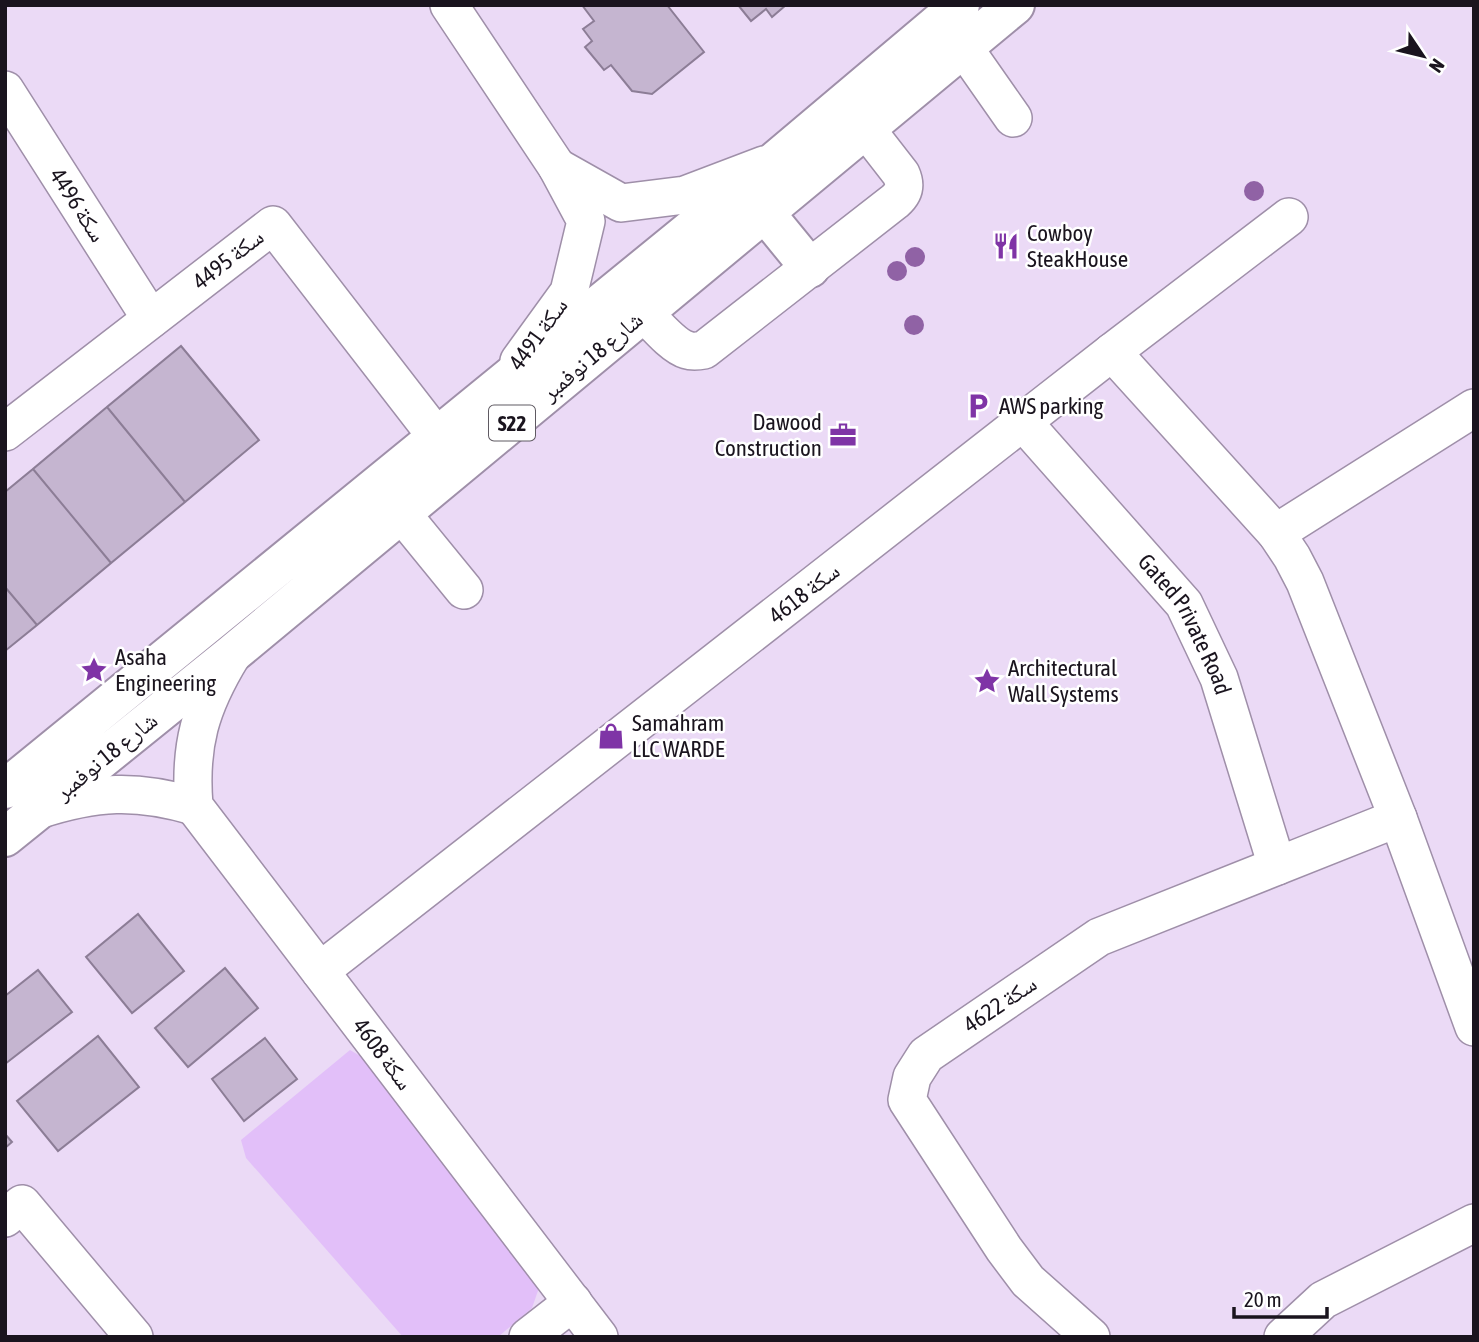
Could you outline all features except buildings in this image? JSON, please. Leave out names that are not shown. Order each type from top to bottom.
[{"type":"main road","name":"شارع 18 نوفمبر","points":[[5,789],[775,161],[960,5]]},
{"type":"main road","name":"شارع 18 نوفمبر","points":[[5,837],[232,654],[1015,5]]},
{"type":"main road","points":[[765,213],[810,268]]},
{"type":"street","name":"سكة 4491","points":[[466,11],[586,221],[569,292],[503,384]]},
{"type":"street","points":[[964,48],[1013,118]]},
{"type":"street","name":"سكة 4496","points":[[5,90],[151,319]]},
{"type":"street","points":[[644,313],[686,350],[704,350],[895,201],[901,196],[904,181],[866,129]]},
{"type":"street","name":"سكة 4491","points":[[557,167],[621,203],[685,195],[775,161]]},
{"type":"street","name":"سكة 4618","points":[[320,971],[1112,352],[1289,217]]},
{"type":"street","name":"سكة 4495","points":[[5,432],[273,225],[437,437]]},
{"type":"street","points":[[1112,352],[1276,533],[1306,582],[1398,818],[1474,1027]]},
{"type":"street","points":[[1276,533],[1474,408]]},
{"type":"street","name":"Gated Private Road","points":[[1023,422],[1184,604],[1219,678],[1277,866]]},
{"type":"street","points":[[402,513],[464,590]]},
{"type":"street","points":[[38,810],[64,801],[116,794],[168,799],[194,806],[192,779],[199,727],[218,677],[232,654]]},
{"type":"street","name":"سكة 4608","points":[[194,806],[599,1337]]},
{"type":"street","name":"سكة 4622","points":[[1091,1337],[1028,1281],[1004,1249],[907,1100],[912,1077],[926,1055],[1099,937],[1398,818]]},
{"type":"street","points":[[5,1218],[22,1205],[134,1337]]},
{"type":"street","points":[[1283,1337],[1324,1300],[1474,1223]]},
{"type":"street","points":[[528,1337],[573,1302]]},
{"type":"shaded area","points":[[350,1050],[367,1060],[540,1285],[532,1308],[498,1337],[403,1337],[246,1158],[241,1140]]},
{"type":"place","name":"Cowboy SteakHouse","points":[[1006,246]]},
{"type":"place","name":"AWS parking","points":[[978,406]]},
{"type":"place","name":"Dawood Construction","points":[[843,435]]},
{"type":"place","name":"Asaha Engineering","points":[[94,670]]},
{"type":"place","name":"Architectural Wall Systems","points":[[987,681]]},
{"type":"place","name":"Samahram LLC WARDE","points":[[611,736]]}]
